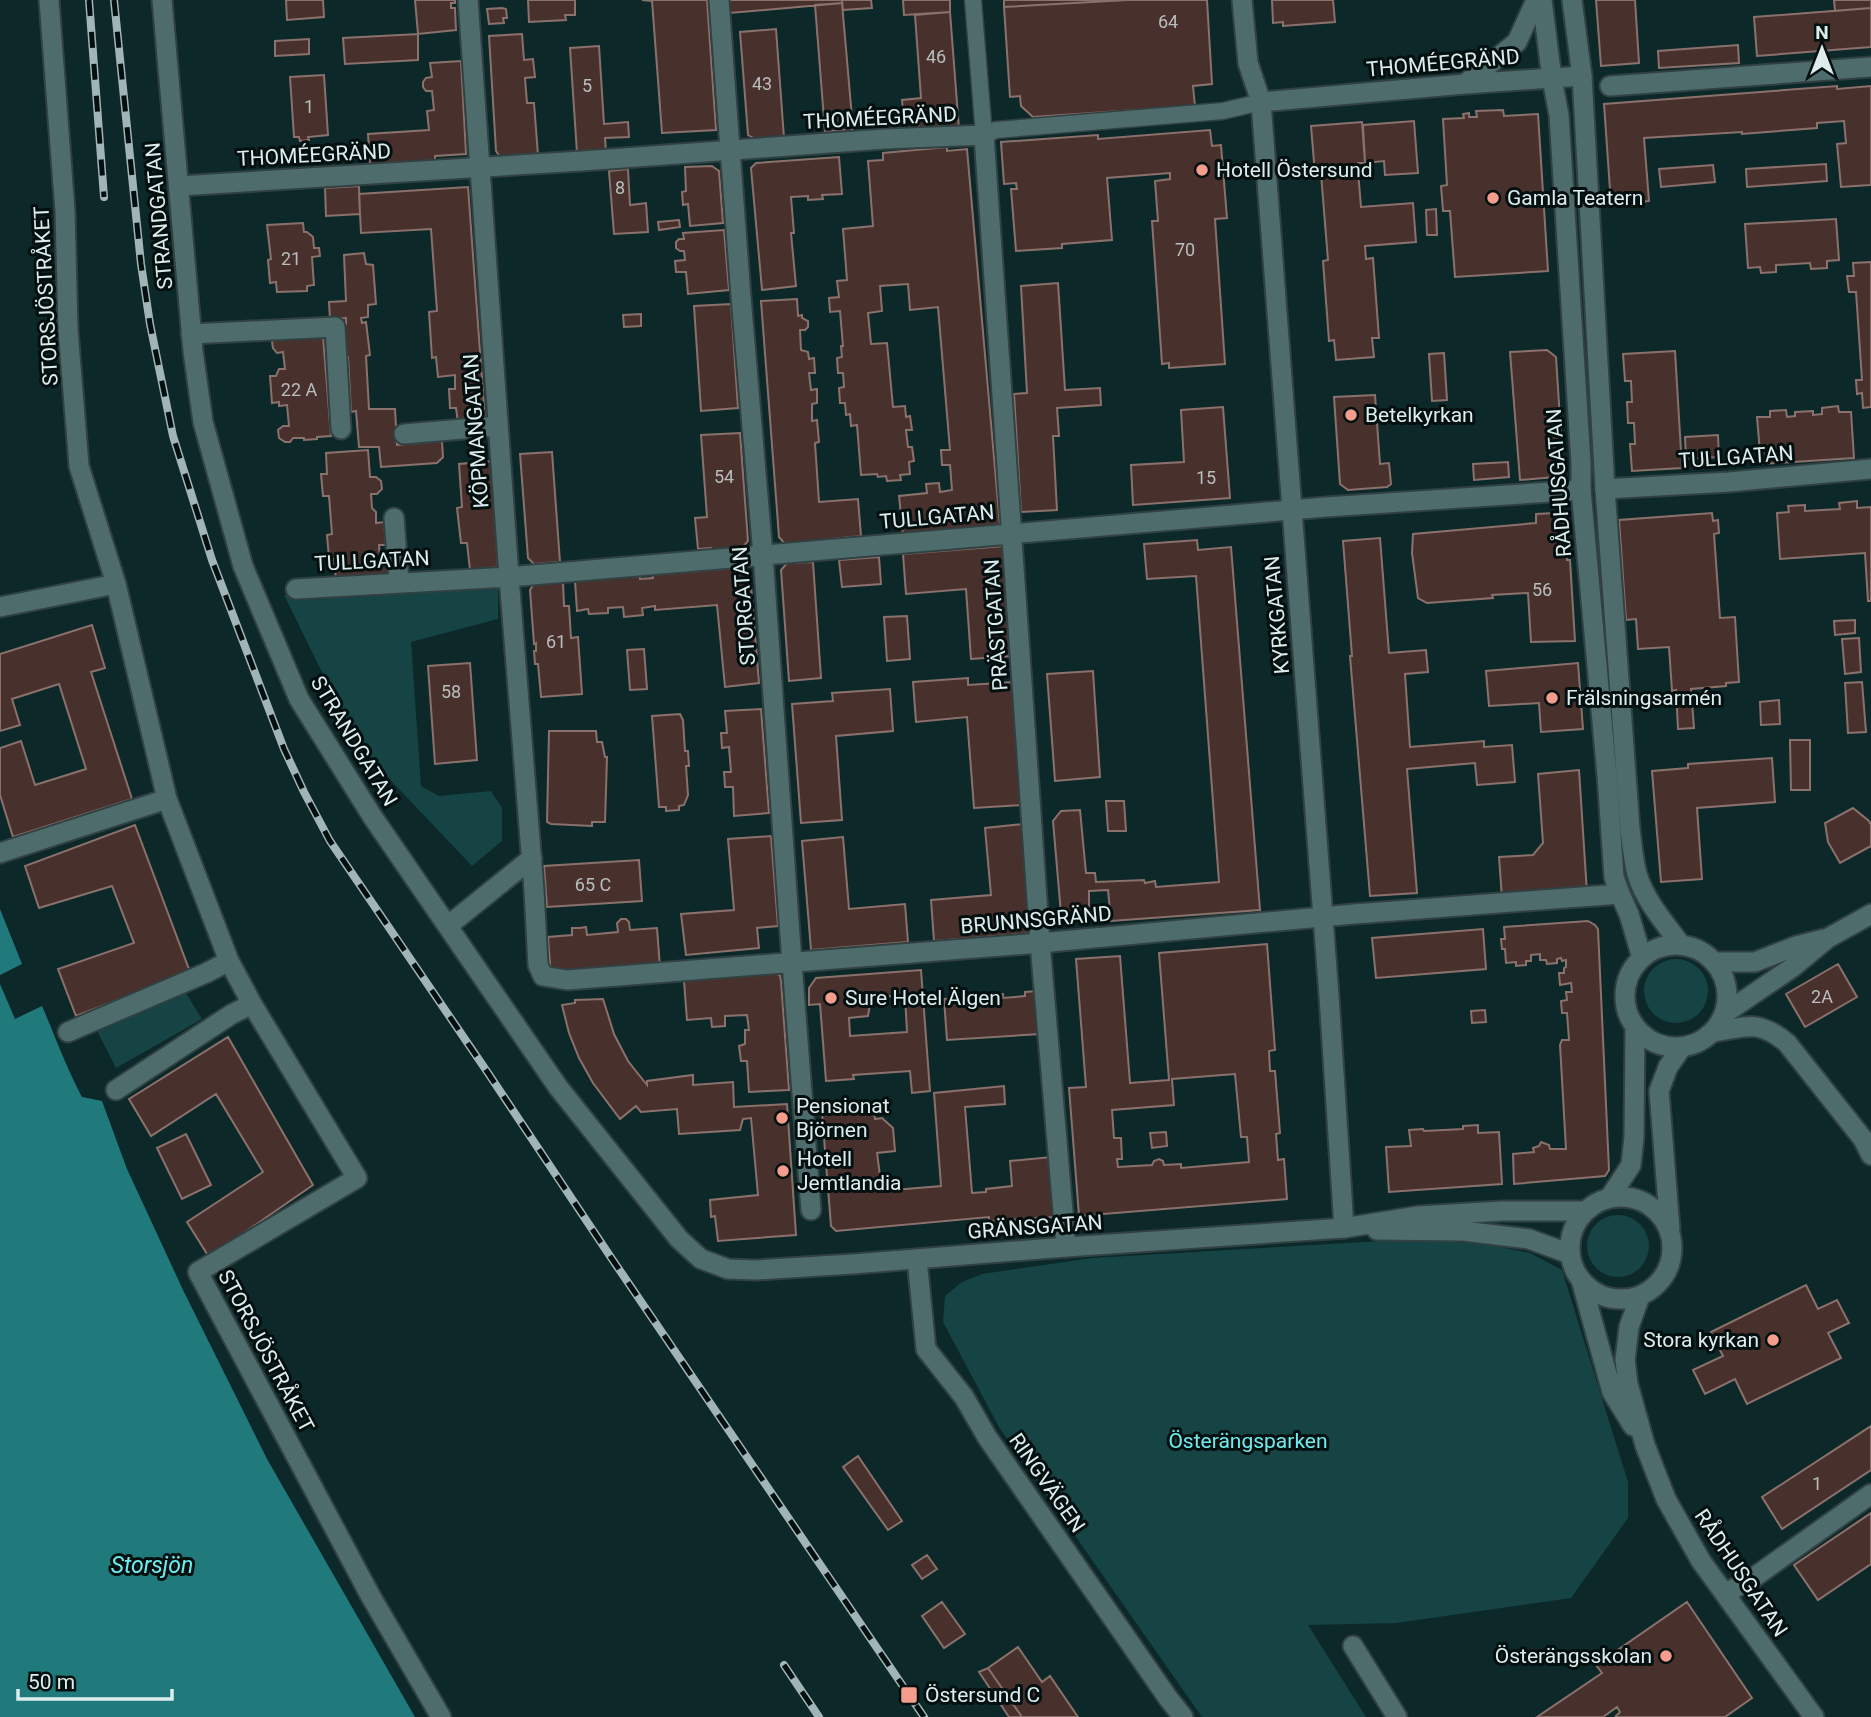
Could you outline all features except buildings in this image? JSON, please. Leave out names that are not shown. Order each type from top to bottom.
[{"type":"street","name":"STORSJÖSTRÅKET","points":[[49,0],[65,211],[68,330],[79,467],[116,584],[167,799],[229,961],[357,1178],[198,1272],[370,1595],[441,1717]]},
{"type":"street","name":"STRANDGATAN","points":[[162,0],[191,334],[203,422],[243,566],[299,699],[372,816],[558,1087],[679,1239],[701,1259],[728,1269]]},
{"type":"street","name":"KÖPMANGATAN","points":[[468,0],[534,890]]},
{"type":"street","name":"STORGATAN","points":[[719,0],[764,555],[811,1210]]},
{"type":"street","name":"PRÄSTGATAN","points":[[973,0],[1040,943],[1066,1247]]},
{"type":"street","name":"KYRKGATAN","points":[[1242,0],[1248,63],[1261,102],[1344,1228]]},
{"type":"street","points":[[1465,84],[1517,42],[1536,0]]},
{"type":"street","name":"RÅDHUSGATAN","points":[[1542,0],[1559,115],[1581,491],[1614,877],[1642,958]]},
{"type":"street","points":[[1572,0],[1582,76],[1605,489],[1625,766],[1636,870],[1651,904],[1681,945]]},
{"type":"street","points":[[1610,86],[1871,67]]},
{"type":"street","name":"THOMÉEGRÄND","points":[[179,186],[884,139],[984,135],[996,130],[1223,111],[1261,102],[1582,76]]},
{"type":"street","points":[[191,334],[335,327],[341,429]]},
{"type":"street","points":[[404,434],[498,426]]},
{"type":"street","name":"TULLGATAN","points":[[1605,489],[1730,482],[1871,469]]},
{"type":"street","name":"TULLGATAN","points":[[296,589],[509,577],[1291,510],[1581,491]]},
{"type":"street","points":[[394,518],[399,582]]},
{"type":"street","points":[[0,607],[116,584]]},
{"type":"street","points":[[0,853],[167,799]]},
{"type":"street","points":[[449,925],[532,858]]},
{"type":"street","name":"BRUNNSGRÄND","points":[[534,890],[538,965],[543,976],[567,980],[1620,894]]},
{"type":"street","points":[[1724,1014],[1784,974],[1828,938],[1871,914]]},
{"type":"street","points":[[1715,962],[1755,962],[1796,946],[1828,938]]},
{"type":"street","points":[[1713,1032],[1724,1014],[1727,987],[1715,962],[1705,954],[1681,945],[1667,946],[1654,950],[1632,969],[1625,998],[1628,1013],[1635,1026],[1648,1038],[1664,1046],[1682,1047],[1698,1042],[1713,1032],[1755,1025],[1773,1031],[1787,1043],[1863,1139],[1871,1155]]},
{"type":"street","points":[[68,1032],[229,961]]},
{"type":"street","points":[[116,1090],[232,1014],[252,1004]]},
{"type":"street","points":[[1610,1197],[1631,1165],[1634,1137],[1635,1026]]},
{"type":"street","points":[[1671,1233],[1654,1208],[1641,1200],[1626,1196],[1610,1197],[1585,1211],[1576,1223],[1570,1238],[1573,1268],[1593,1291],[1608,1298],[1624,1299],[1640,1296],[1653,1288],[1664,1277],[1671,1263],[1673,1248],[1659,1091],[1668,1067],[1682,1047]]},
{"type":"street","name":"GRÄNSGATAN","points":[[728,1269],[757,1270],[1344,1228],[1418,1216],[1502,1211],[1585,1211]]},
{"type":"street","name":"GRÄNSGATAN","points":[[1344,1228],[1463,1231],[1529,1239],[1570,1254]]},
{"type":"street","name":"RINGVÄGEN","points":[[917,1259],[926,1349],[964,1397],[987,1437],[1183,1717]]},
{"type":"street","name":"RÅDHUSGATAN","points":[[1581,1280],[1612,1392],[1645,1445]]},
{"type":"street","name":"RÅDHUSGATAN","points":[[1640,1296],[1629,1327],[1625,1360],[1628,1384],[1645,1445],[1666,1499],[1689,1542],[1814,1717]]},
{"type":"street","points":[[1726,1593],[1753,1578],[1871,1494]]},
{"type":"street","points":[[1353,1646],[1397,1717]]},
{"type":"green space","points":[[498,583],[498,619],[411,642],[421,786],[439,796],[491,791],[502,808],[502,841],[472,866],[378,767],[352,733],[284,595]]},
{"type":"green space","points":[[1676,959],[1694,965],[1702,973],[1708,991],[1702,1009],[1694,1017],[1676,1023],[1658,1017],[1650,1009],[1644,991],[1650,973],[1658,965]]},
{"type":"green space","points":[[184,990],[202,1019],[116,1068],[95,1027]]},
{"type":"green space","points":[[1612,1215],[1624,1215],[1640,1224],[1647,1234],[1647,1258],[1640,1268],[1624,1277],[1612,1277],[1601,1272],[1592,1263],[1587,1252],[1587,1240],[1592,1229],[1601,1220]]},
{"type":"green space","name":"Österängsparken","points":[[1399,1240],[1480,1243],[1530,1253],[1562,1270],[1628,1482],[1628,1518],[1571,1598],[1396,1623],[1308,1625],[1366,1717],[1202,1717],[999,1427],[943,1322],[945,1296],[962,1282],[982,1274],[1092,1258]]},
{"type":"water","points":[[0,909],[22,964],[0,975]]},
{"type":"water","name":"Storsjön","points":[[0,984],[15,1019],[42,1006],[82,1097],[102,1101],[127,1169],[183,1290],[267,1459],[415,1717],[0,1717]]},
{"type":"railway","points":[[89,0],[104,197]]},
{"type":"railway","points":[[114,0],[141,264],[150,324],[173,436],[212,560],[284,749],[304,792],[330,841],[924,1717]]},
{"type":"railway","points":[[784,1665],[819,1717]]},
{"type":"place","name":"Hotell Östersund","points":[[1202,170]]},
{"type":"place","name":"Gamla Teatern","points":[[1493,198]]},
{"type":"place","name":"Betelkyrkan","points":[[1351,415]]},
{"type":"place","name":"Frälsningsarmén","points":[[1552,698]]},
{"type":"place","name":"Sure Hotel Älgen","points":[[831,998]]},
{"type":"place","name":"Pensionat Björnen","points":[[782,1118]]},
{"type":"place","name":"Hotell Jemtlandia","points":[[783,1171]]},
{"type":"place","name":"Stora kyrkan","points":[[1773,1340]]},
{"type":"place","name":"Österängsskolan","points":[[1666,1656]]},
{"type":"place","name":"Östersund C","points":[[909,1695]]}]
